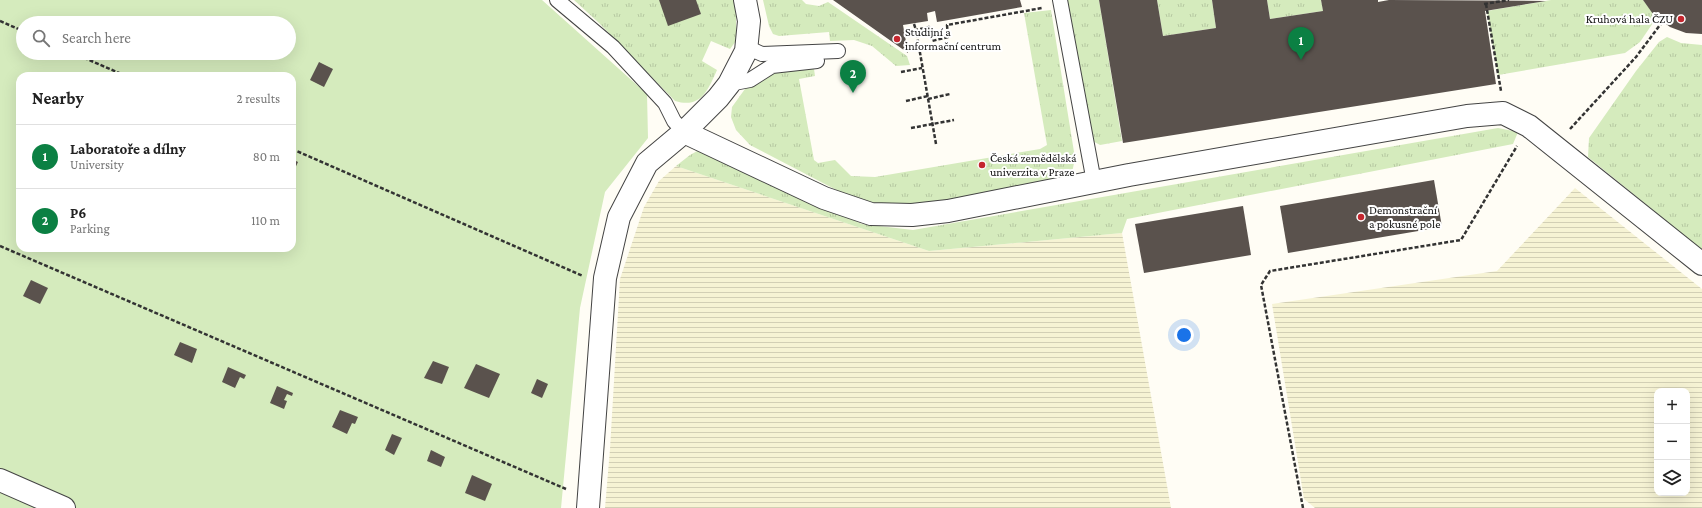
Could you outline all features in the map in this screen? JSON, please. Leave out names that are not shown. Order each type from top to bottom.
[{"type":"street","points":[[588,503],[605,278],[619,217],[647,163],[684,132],[718,98],[729,84],[746,51],[749,21],[745,0]]},
{"type":"street","points":[[684,132],[824,198],[871,214],[912,215],[948,211],[1094,182],[1467,116],[1503,113],[1529,126],[1702,264]]},
{"type":"street","points":[[0,480],[64,508]]},
{"type":"lane","points":[[557,0],[614,47],[665,103],[674,121],[684,132]]},
{"type":"lane","points":[[1060,2],[1094,182]]},
{"type":"lane","points":[[747,44],[753,50],[762,54],[838,51]]},
{"type":"lane","points":[[729,84],[750,80],[772,66],[817,61]]},
{"type":"path","points":[[1503,113],[1501,89],[1485,4],[1509,0]]},
{"type":"path","points":[[916,30],[929,27],[932,41],[948,37],[946,25],[1060,2]]},
{"type":"path","points":[[0,21],[16,28]]},
{"type":"path","points":[[1554,146],[1636,57],[1663,22]]},
{"type":"path","points":[[914,24],[936,144]]},
{"type":"path","points":[[89,60],[117,72]]},
{"type":"path","points":[[901,72],[922,68]]},
{"type":"path","points":[[906,100],[950,94]]},
{"type":"path","points":[[911,128],[954,120]]},
{"type":"path","points":[[1303,508],[1261,285],[1270,271],[1461,240],[1529,126]]},
{"type":"path","points":[[296,151],[586,278]]},
{"type":"path","points":[[0,246],[588,503]]},
{"type":"shaded area","points":[[676,166],[929,251],[1122,233],[1171,508],[605,508],[620,279],[644,207],[659,181]]},
{"type":"shaded area","points":[[1575,188],[1702,289],[1702,508],[1315,508],[1304,499],[1272,304],[1497,271]]},
{"type":"green space","points":[[0,0],[542,0],[647,94],[648,138],[605,192],[580,308],[561,508],[0,508]]},
{"type":"green space","points":[[574,0],[734,0],[736,15],[736,41],[730,49],[711,41],[702,61],[717,70],[707,91],[697,100],[691,102],[684,103],[675,101],[599,23]]},
{"type":"green space","points":[[763,0],[802,0],[806,4],[819,6],[828,2],[907,56],[910,65],[896,66],[872,46],[854,40],[830,41],[829,32],[779,36],[773,34],[769,26]]},
{"type":"green space","points":[[1066,0],[1099,0],[1122,141],[1100,145],[1091,140]]},
{"type":"green space","points":[[1157,0],[1212,0],[1216,28],[1163,36]]},
{"type":"green space","points":[[1267,0],[1321,0],[1323,11],[1270,19]]},
{"type":"green space","points":[[1551,0],[1643,0],[1657,17],[1640,42],[1625,53],[1498,75],[1487,11]]},
{"type":"green space","points":[[1051,10],[1075,158],[1072,173],[1067,180],[915,205],[891,206],[867,203],[846,195],[750,145],[736,130],[731,117],[732,107],[750,82],[765,73],[811,68],[814,69],[815,76],[799,79],[814,160],[818,163],[835,160],[851,176],[875,177],[1040,149],[1047,145],[1024,13]]},
{"type":"green space","points":[[1667,37],[1681,43],[1702,45],[1702,250],[1588,157],[1589,138],[1636,71],[1659,42]]},
{"type":"green space","points":[[1498,128],[1518,132],[1513,144],[1127,219],[1122,233],[929,251],[676,166],[699,150],[729,162],[862,224],[913,230]]},
{"type":"building","points":[[659,0],[696,0],[701,14],[668,26]]},
{"type":"building","name":"Studijní a informační centrum","points":[[833,0],[1020,0],[1022,7],[937,22],[935,11],[927,13],[928,21],[903,25],[908,53]]},
{"type":"building","points":[[1099,0],[1157,0],[1163,36],[1216,28],[1212,0],[1267,0],[1270,19],[1323,11],[1321,0],[1378,0],[1378,2],[1389,0],[1546,1],[1485,11],[1496,84],[1123,143]]},
{"type":"building","name":"Kruhová hala ČZU","points":[[1643,0],[1702,0],[1702,34],[1686,33],[1670,27],[1653,14]]},
{"type":"building","points":[[319,62],[333,69],[324,87],[310,80]]},
{"type":"building","name":"Demonstrační a pokusné pole","points":[[1434,180],[1442,227],[1288,253],[1280,206]]},
{"type":"building","points":[[1243,206],[1251,255],[1144,273],[1135,224]]},
{"type":"building","points":[[31,280],[48,288],[40,304],[23,296]]},
{"type":"building","points":[[180,342],[197,349],[192,363],[174,355]]},
{"type":"building","points":[[433,361],[449,367],[442,384],[424,378]]},
{"type":"building","points":[[476,364],[500,374],[489,398],[464,388]]},
{"type":"building","points":[[228,367],[246,375],[244,379],[240,377],[235,388],[222,382]]},
{"type":"building","points":[[537,379],[548,384],[542,398],[531,393]]},
{"type":"building","points":[[277,386],[293,393],[292,396],[287,394],[284,400],[287,401],[284,409],[270,403]]},
{"type":"building","points":[[340,410],[358,417],[355,424],[352,423],[347,434],[332,427]]},
{"type":"building","points":[[392,434],[402,438],[394,455],[385,450]]},
{"type":"building","points":[[431,450],[445,457],[441,467],[427,461]]},
{"type":"building","points":[[472,475],[492,484],[485,501],[465,493]]},
{"type":"place","name":"Kruhová hala ČZU","points":[[1681,19]]},
{"type":"place","name":"Studijní a informační centrum","points":[[897,39]]},
{"type":"place","name":"Laboratoře a dílny","points":[[1301,60]]},
{"type":"place","name":"P6","points":[[853,93]]},
{"type":"place","name":"Česká zemědělská univerzita v Praze","points":[[982,165]]},
{"type":"place","name":"Demonstrační a pokusné pole","points":[[1361,217]]}]
